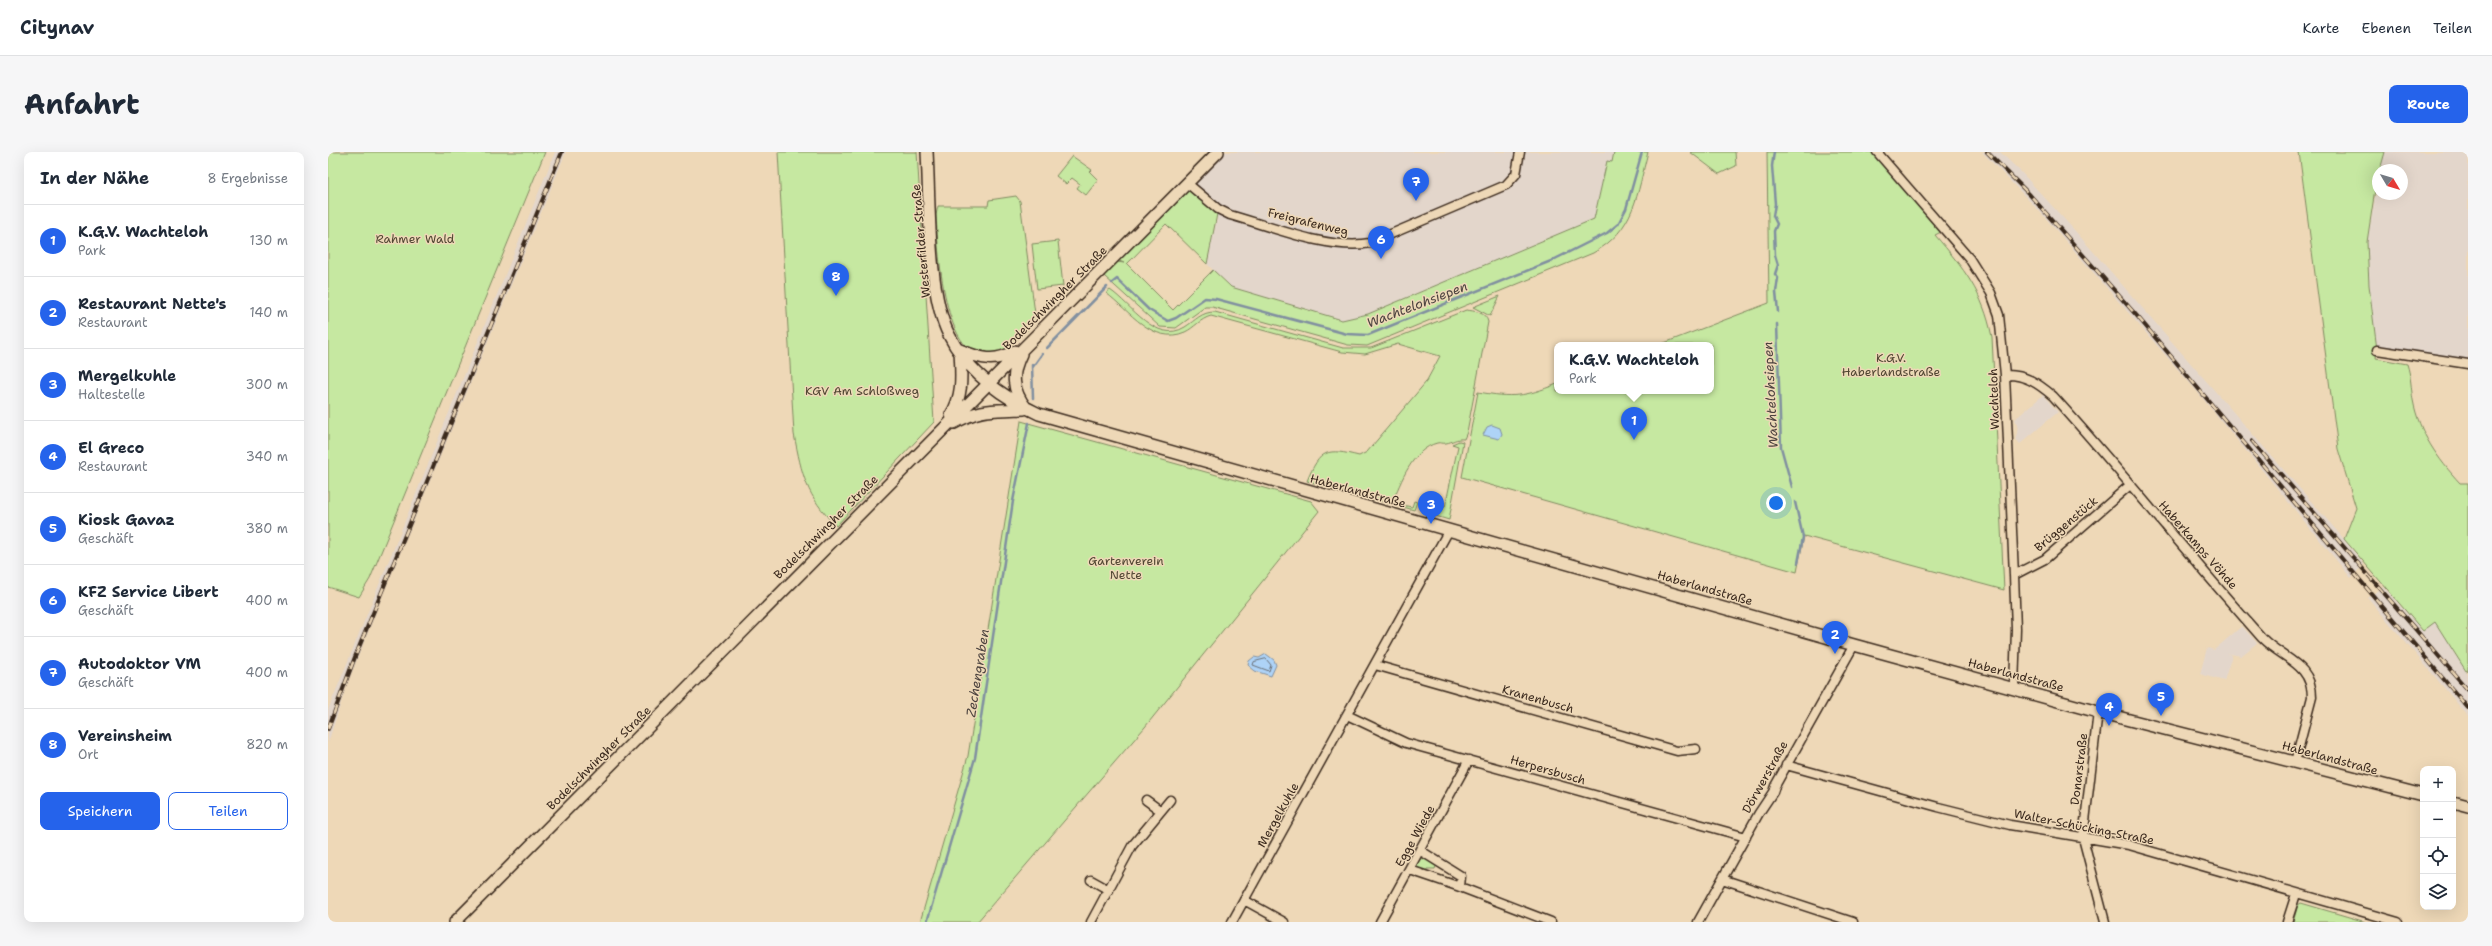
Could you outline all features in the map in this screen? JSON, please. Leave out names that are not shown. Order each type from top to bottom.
[{"type":"street","name":"Westerfilder Straße","points":[[927,152],[936,286],[943,320],[950,336],[988,384]]},
{"type":"street","name":"Bodelschwingher Straße","points":[[455,922],[1218,152]]},
{"type":"street","name":"Freigrafenweg","points":[[1187,183],[1218,209],[1230,215],[1328,242],[1359,245],[1407,228],[1506,185],[1516,174],[1520,152]]},
{"type":"street","name":"Wachteloh","points":[[1877,152],[1969,258],[1982,276],[1991,293],[1999,314],[2005,376],[2014,575],[2016,629],[2014,688]]},
{"type":"street","points":[[943,429],[957,406],[961,391],[960,350],[981,358],[995,360],[1003,358],[1026,346]]},
{"type":"street","points":[[1026,346],[1015,368],[1014,382],[1021,401],[1027,408]]},
{"type":"street","points":[[2377,350],[2468,364]]},
{"type":"street","name":"Haberkamps Vöhde","points":[[2005,376],[2019,376],[2044,389],[2130,485],[2262,638],[2299,666],[2308,677],[2312,697],[2295,762]]},
{"type":"street","name":"Haberlandstraße","points":[[988,384],[1011,401],[1039,414],[1249,475],[2098,712],[2420,794]]},
{"type":"street","points":[[943,429],[973,413],[983,410],[1027,408]]},
{"type":"street","name":"Brüggenstück","points":[[2014,575],[2045,559],[2130,485]]},
{"type":"street","name":"Mergelkuhle","points":[[1232,922],[1449,530]]},
{"type":"street","name":"Dörwerstraße","points":[[1698,922],[1746,837],[1774,792],[1786,765],[1854,645]]},
{"type":"street","name":"Kranenbusch","points":[[1375,665],[1677,751],[1696,749]]},
{"type":"street","name":"Donarstraße","points":[[2098,712],[2084,838],[2105,922]]},
{"type":"street","name":"Herpersbusch","points":[[1347,715],[1395,739],[1746,837]]},
{"type":"street","name":"Egge Wiede","points":[[1380,922],[1421,851],[1469,760]]},
{"type":"street","name":"Walter-Schücking-Straße","points":[[1786,765],[1938,807],[2010,825],[2129,845],[2376,919],[2398,922]]},
{"type":"street","points":[[1146,800],[1161,811]]},
{"type":"street","points":[[1091,922],[1132,846],[1170,800]]},
{"type":"street","points":[[2456,803],[2468,806]]},
{"type":"street","points":[[1421,851],[1460,876],[1460,887]]},
{"type":"street","points":[[1410,870],[1460,887],[1551,922]]},
{"type":"street","points":[[1722,879],[1853,922]]},
{"type":"street","points":[[1091,880],[1109,890]]},
{"type":"street","points":[[2287,922],[2296,894]]},
{"type":"street","points":[[1244,900],[1284,922]]},
{"type":"shaded area","points":[[555,152],[566,152],[379,604],[346,687],[328,743],[328,710]]},
{"type":"shaded area","points":[[1218,152],[1614,152],[1612,162],[1607,162],[1594,219],[1368,314],[1342,320],[1231,287],[1207,264],[1217,218],[1187,183]]},
{"type":"shaded area","points":[[1982,152],[2000,152],[2021,172],[2077,233],[2344,539],[2364,564],[2351,578],[2195,389],[2043,215]]},
{"type":"shaded area","points":[[2364,152],[2371,152],[2358,205],[2358,233],[2374,402],[2387,490],[2395,527],[2413,580],[2435,622],[2468,674],[2468,716],[2368,598],[2383,586],[2423,631],[2429,626],[2404,578],[2394,552],[2378,490],[2372,451],[2350,238],[2356,181]]},
{"type":"shaded area","points":[[2385,152],[2468,152],[2468,364],[2377,350],[2369,285],[2367,242],[2375,200],[2408,200],[2408,164],[2382,164]]},
{"type":"shaded area","points":[[2043,395],[2058,412],[2020,444],[2016,439],[2018,425],[2014,420]]},
{"type":"shaded area","points":[[2242,626],[2257,643],[2241,656],[2226,653],[2232,655],[2224,681],[2200,674],[2207,648],[2214,650]]},
{"type":"green space","name":"Rahmer Wald","points":[[328,152],[545,152],[370,579],[359,597],[328,587]]},
{"type":"green space","name":"KGV Am Schloßweg","points":[[778,152],[917,152],[934,422],[836,526],[818,504],[807,484],[800,462],[794,434]]},
{"type":"green space","points":[[1614,152],[1648,152],[1632,210],[1618,233],[1607,244],[1593,253],[1367,346],[1348,345],[1212,307],[1205,307],[1176,328],[1160,327],[1104,276],[1117,262],[1124,263],[1113,258],[1187,183],[1218,209],[1207,264],[1166,224],[1127,264],[1173,310],[1213,270],[1231,287],[1342,320],[1368,314],[1594,219],[1607,161],[1612,162]]},
{"type":"green space","points":[[1690,152],[1735,152],[1736,166],[1719,174]]},
{"type":"green space","name":"K.G.V. Haberlandstraße","points":[[1767,152],[1877,152],[1945,230],[1935,235],[1955,259],[1971,282],[1978,294],[1988,321],[1992,337],[2004,590],[1804,536],[1797,572],[1462,477],[1478,392],[1510,396],[1536,392],[1554,385],[1554,394],[1714,394],[1714,342],[1667,342],[1769,303]]},
{"type":"green space","points":[[2299,152],[2385,152],[2382,164],[2372,164],[2372,200],[2373,200],[2367,242],[2369,285],[2377,350],[2376,358],[2407,364],[2416,412],[2430,445],[2444,465],[2460,483],[2468,483],[2468,670],[2466,671],[2435,622],[2423,631],[2344,539],[2356,508],[2338,449]]},
{"type":"green space","points":[[1072,156],[1092,170],[1090,172],[1098,180],[1086,195],[1077,188],[1080,184],[1072,178],[1066,184],[1056,176]]},
{"type":"green space","points":[[1016,196],[1020,201],[1036,321],[1016,341],[999,353],[993,355],[976,354],[963,342],[953,324],[946,300],[941,275],[936,215],[938,206],[988,206],[989,200]]},
{"type":"green space","points":[[1058,241],[1063,286],[1037,289],[1032,244]]},
{"type":"green space","points":[[1110,290],[1144,320],[1154,327],[1164,331],[1174,331],[1185,327],[1206,313],[1215,312],[1343,348],[1371,348],[1466,310],[1482,314],[1488,322],[1467,432],[1464,439],[1429,446],[1421,452],[1409,467],[1399,485],[1392,503],[1412,507],[1414,501],[1417,502],[1414,510],[1307,481],[1316,462],[1326,454],[1339,452],[1359,456],[1367,452],[1426,382],[1440,356],[1398,344],[1365,354],[1342,352],[1211,316],[1185,332],[1173,335],[1162,334],[1152,330],[1133,317],[1106,293]]},
{"type":"green space","points":[[1500,296],[1490,316],[1473,307]]},
{"type":"green space","name":"Gartenverein Nette","points":[[1021,421],[1311,501],[1319,511],[1145,727],[977,922],[920,922],[968,756]]},
{"type":"green space","points":[[1459,441],[1463,442],[1449,520],[1422,512],[1425,503],[1445,507],[1458,446],[1452,444]]},
{"type":"green space","points":[[1424,857],[1437,864],[1435,869],[1427,869],[1426,873],[1417,867],[1418,861]]},
{"type":"green space","points":[[2301,903],[2366,922],[2293,922],[2298,905]]},
{"type":"water","points":[[1492,425],[1500,428],[1502,434],[1499,439],[1483,435],[1487,427]]},
{"type":"water","points":[[1266,654],[1274,660],[1276,665],[1271,676],[1255,671],[1248,665],[1249,661],[1254,657],[1259,658]]},
{"type":"waterway","name":"Wachtelohsiepen","points":[[1112,283],[1117,279],[1149,310],[1168,321],[1176,318],[1205,298],[1216,299],[1347,334],[1368,335],[1551,261],[1607,233],[1618,224],[1626,209],[1642,152]]},
{"type":"waterway","name":"Wachtelohsiepen","points":[[1774,152],[1772,166],[1775,204],[1773,216],[1777,224],[1774,231],[1775,255],[1778,265],[1775,274],[1778,278],[1776,292],[1778,312]]},
{"type":"waterway","name":"Wachtelohsiepen","points":[[1047,348],[1107,287]]},
{"type":"waterway","name":"Wachtelohsiepen","points":[[1777,324],[1781,447],[1792,487]]},
{"type":"waterway","name":"Wachtelohsiepen","points":[[1032,368],[1042,354]]},
{"type":"waterway","name":"Wachtelohsiepen","points":[[1032,365],[1033,398]]},
{"type":"waterway","name":"Zechengraben","points":[[927,922],[975,758],[1013,501],[1029,423]]},
{"type":"waterway","name":"Wachtelohsiepen","points":[[1795,502],[1803,537],[1798,563]]},
{"type":"railway","points":[[328,729],[355,657],[562,152]]},
{"type":"railway","points":[[1987,152],[2030,195],[2137,316],[2468,708]]},
{"type":"railway","points":[[2252,441],[2468,690]]},
{"type":"place","name":"Autodoktor VM","points":[[1416,201]]},
{"type":"place","name":"KFZ Service Libert","points":[[1381,259]]},
{"type":"place","name":"Vereinsheim","points":[[836,296]]},
{"type":"place","name":"K.G.V. Wachteloh","points":[[1634,440]]},
{"type":"place","name":"Mergelkuhle","points":[[1431,524]]},
{"type":"place","name":"Restaurant Nette's","points":[[1835,654]]},
{"type":"place","name":"Kiosk Gavaz","points":[[2161,716]]},
{"type":"place","name":"El Greco","points":[[2109,726]]}]
